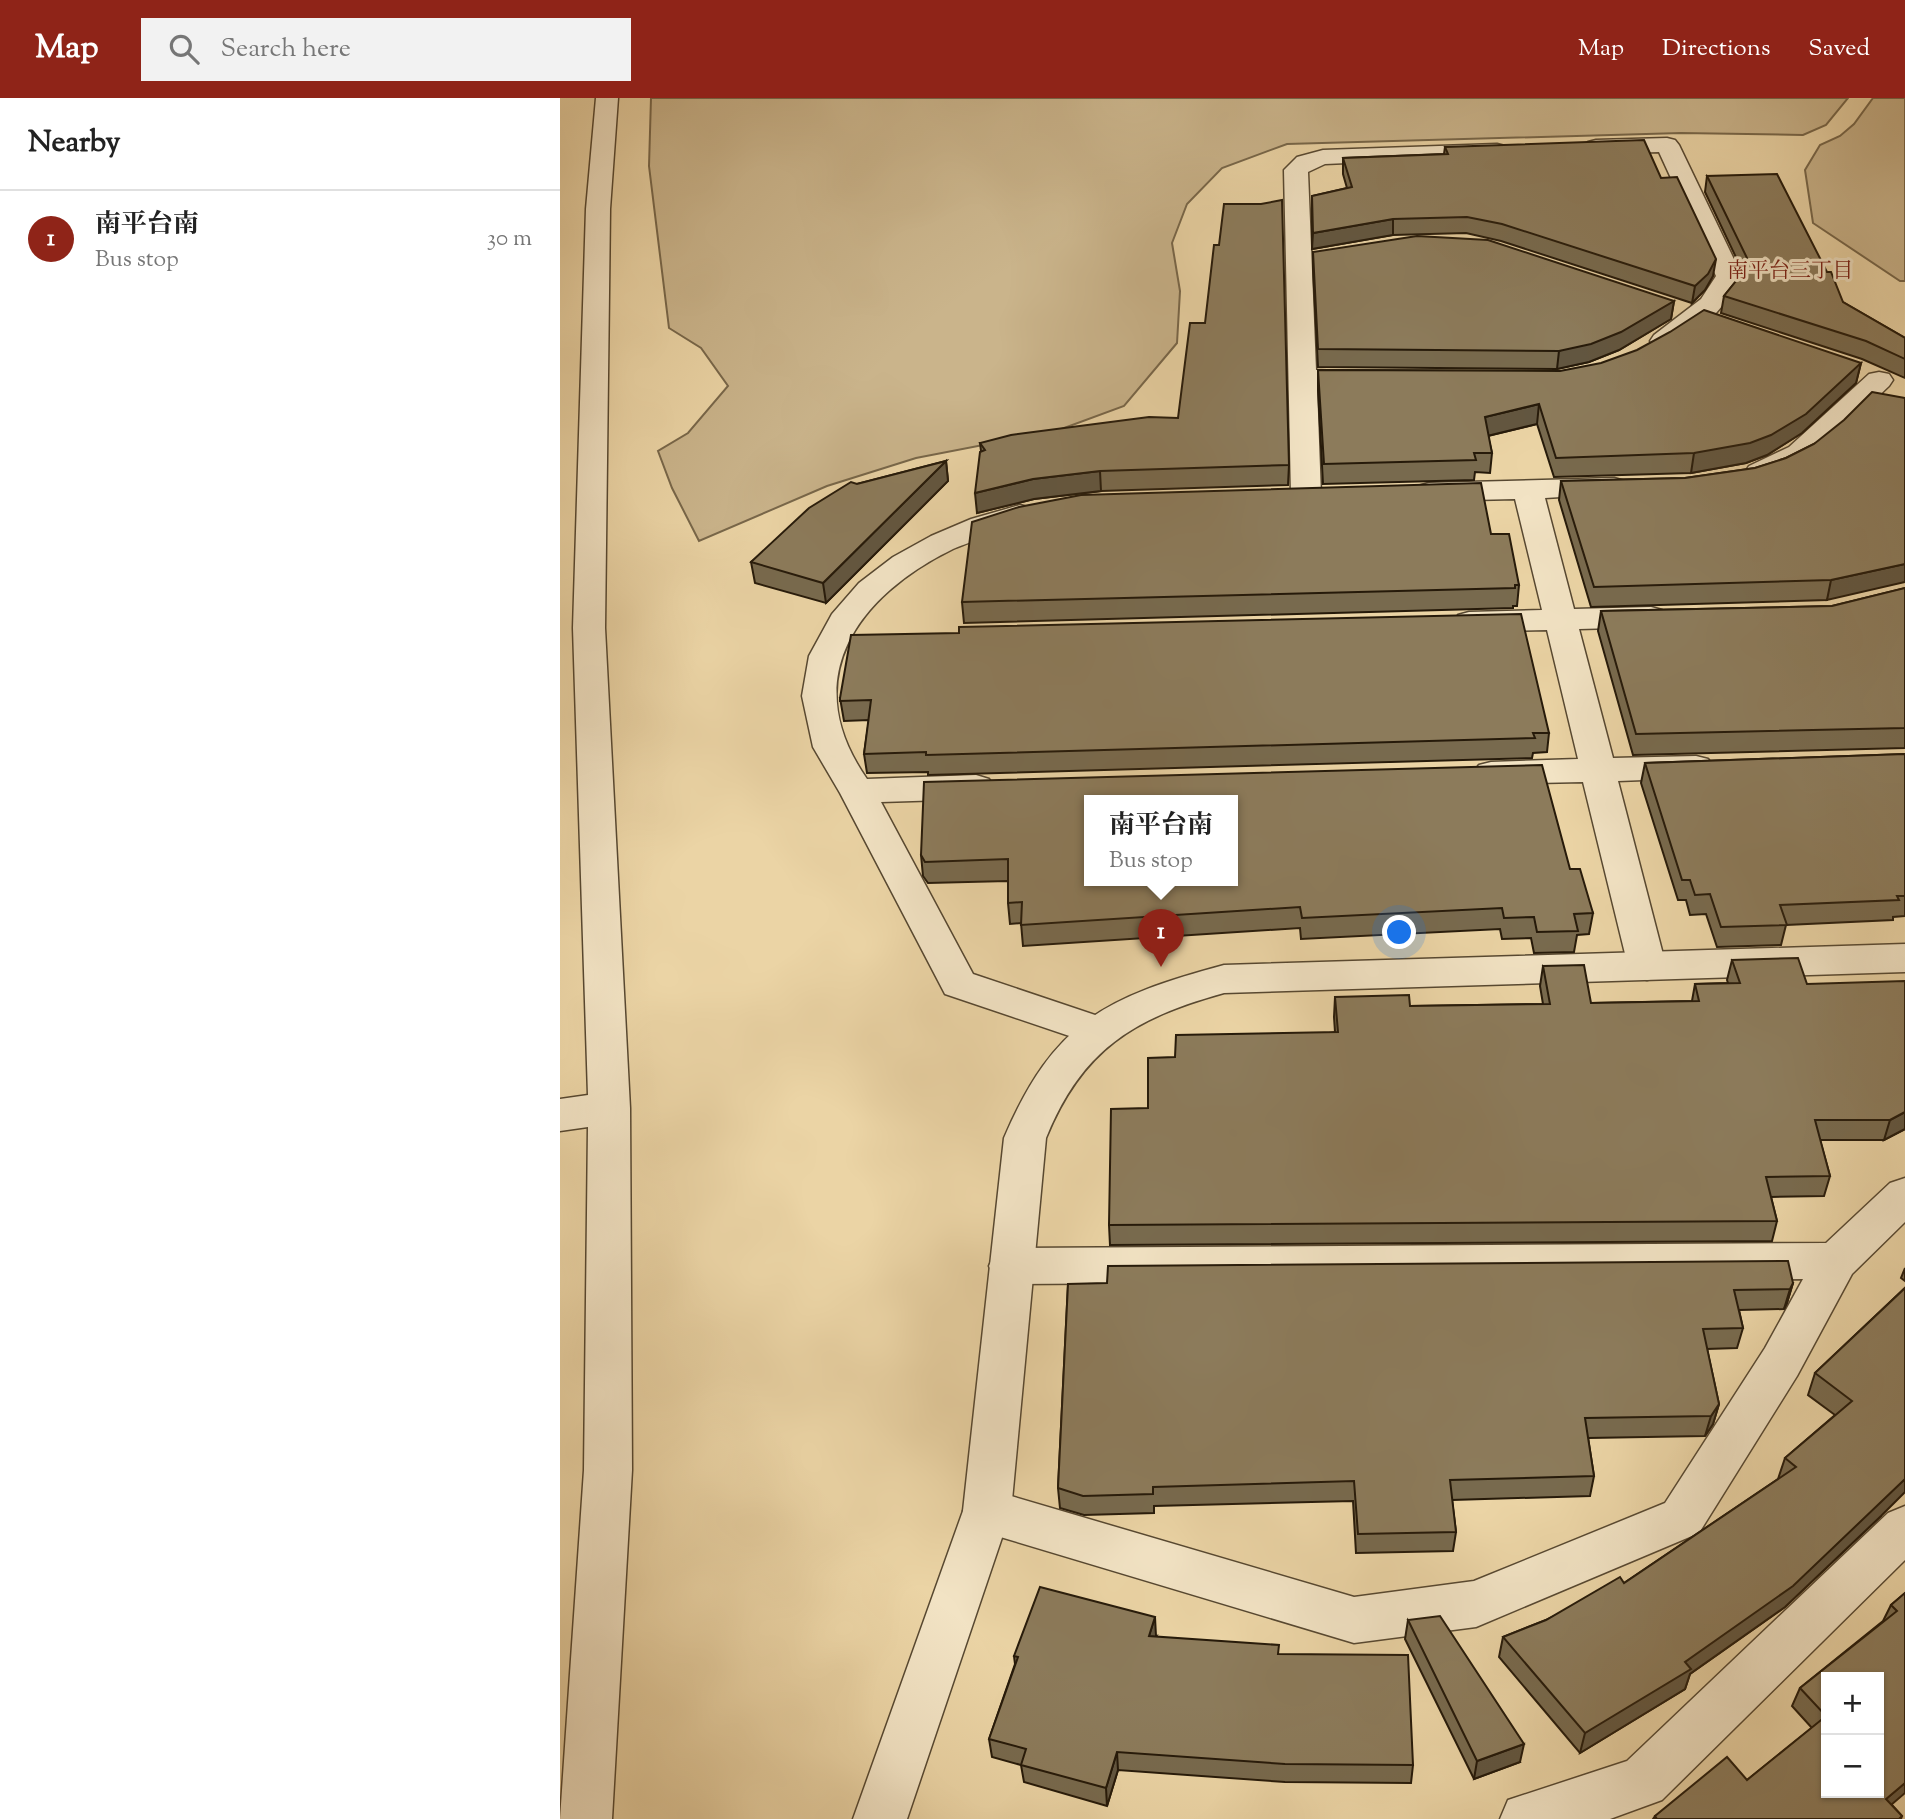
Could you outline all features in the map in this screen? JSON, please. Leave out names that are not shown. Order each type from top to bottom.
[{"type":"street","points":[[584,1819],[608,1470],[609,1108],[589,628],[598,209],[607,98]]},
{"type":"street","points":[[1571,148],[1667,145],[1730,276],[1725,289],[1699,315],[1641,357]]},
{"type":"street","points":[[1306,495],[1301,378],[1310,260],[1296,170],[1306,162],[1324,157],[1516,150]]},
{"type":"street","points":[[1728,480],[1763,472],[1799,453],[1892,386],[1851,367]]},
{"type":"street","points":[[1301,378],[1395,379]]},
{"type":"street","points":[[1403,492],[1636,486]]},
{"type":"street","points":[[1528,489],[1647,966]]},
{"type":"street","points":[[1054,507],[975,527],[906,560],[887,574],[855,605],[848,638],[824,664],[821,715],[828,740],[959,984],[1099,1031]]},
{"type":"street","points":[[1435,623],[1681,617]]},
{"type":"street","points":[[1458,774],[1724,766]]},
{"type":"street","points":[[857,791],[1011,786]]},
{"type":"street","points":[[880,1819],[987,1511],[1025,1138],[1035,1107],[1052,1079],[1073,1053],[1099,1031],[1121,1016],[1158,998],[1224,979],[1905,958]]},
{"type":"street","points":[[560,1115],[609,1108]]},
{"type":"street","points":[[987,1511],[1354,1620],[1476,1604],[1682,1518],[1781,1362],[1836,1261],[1905,1195]]},
{"type":"street","points":[[1011,1266],[1836,1261]]},
{"type":"street","points":[[1527,1819],[1643,1782],[1905,1528]]},
{"type":"shaded area","points":[[651,98],[1848,98],[1826,125],[1803,135],[1681,133],[1287,144],[1222,168],[1187,204],[1172,243],[1180,291],[1177,343],[1124,406],[1056,431],[916,458],[827,486],[699,541],[672,488],[658,451],[688,433],[728,386],[701,348],[669,328],[649,166]]},
{"type":"shaded area","points":[[1873,98],[1905,98],[1905,281],[1900,281],[1813,223],[1805,170],[1820,145],[1840,136],[1854,124]]},
{"type":"building","points":[[1644,140],[1661,178],[1677,177],[1716,259],[1708,274],[1695,286],[1502,224],[1467,217],[1393,219],[1313,233],[1312,196],[1352,187],[1343,158],[1448,154],[1445,147]]},
{"type":"building","points":[[1777,174],[1827,272],[1831,272],[1843,302],[1905,338],[1905,359],[1866,341],[1724,296],[1736,281],[1747,258],[1707,176]]},
{"type":"building","points":[[1282,200],[1289,465],[1100,471],[1033,479],[975,493],[980,452],[985,450],[980,443],[1011,435],[1149,417],[1178,418],[1190,323],[1205,323],[1214,245],[1219,245],[1224,204],[1261,204]]},
{"type":"building","points":[[1417,236],[1488,240],[1674,301],[1621,332],[1591,344],[1559,351],[1318,349],[1313,252]]},
{"type":"building","points":[[1704,310],[1861,363],[1806,414],[1771,435],[1750,443],[1694,453],[1556,458],[1539,404],[1485,417],[1492,453],[1474,453],[1476,460],[1324,464],[1318,370],[1560,371],[1601,363],[1637,350]]},
{"type":"building","points":[[1872,392],[1905,398],[1905,564],[1831,580],[1594,587],[1561,481],[1685,478],[1755,468],[1786,458],[1814,444],[1844,420]]},
{"type":"building","points":[[946,461],[823,583],[751,562],[809,508],[851,482],[857,484]]},
{"type":"building","points":[[1481,483],[1491,534],[1509,534],[1519,585],[1515,585],[1515,588],[962,602],[972,522],[1019,507],[1081,495]]},
{"type":"building","points":[[1905,588],[1905,728],[1636,734],[1601,611],[1832,606]]},
{"type":"building","points":[[1521,614],[1549,733],[1533,733],[1535,738],[926,755],[926,752],[864,754],[871,700],[840,701],[851,635],[959,633],[959,627]]},
{"type":"building","points":[[1905,754],[1905,896],[1897,896],[1899,900],[1780,905],[1787,925],[1721,927],[1710,894],[1695,895],[1690,880],[1682,880],[1645,763]]},
{"type":"building","points":[[1542,765],[1570,869],[1580,869],[1593,913],[1574,914],[1578,931],[1537,932],[1534,917],[1504,918],[1502,908],[1302,918],[1300,907],[1021,925],[1022,902],[1008,903],[1008,859],[925,862],[921,855],[924,782]]},
{"type":"building","points":[[1798,958],[1807,984],[1905,981],[1905,1112],[1890,1120],[1815,1120],[1830,1176],[1766,1177],[1777,1221],[1109,1225],[1111,1109],[1148,1108],[1148,1058],[1175,1057],[1176,1035],[1338,1032],[1335,997],[1409,995],[1410,1006],[1550,1004],[1543,966],[1584,965],[1591,1003],[1699,1001],[1695,984],[1740,983],[1732,960]]},
{"type":"building","points":[[1788,1261],[1793,1283],[1790,1289],[1734,1290],[1743,1328],[1703,1329],[1719,1404],[1711,1416],[1585,1418],[1594,1476],[1450,1480],[1456,1532],[1358,1534],[1354,1481],[1153,1487],[1153,1494],[1083,1496],[1058,1488],[1068,1284],[1107,1283],[1108,1266]]},
{"type":"building","points":[[1905,1288],[1905,1479],[1793,1586],[1685,1662],[1691,1669],[1585,1733],[1503,1637],[1546,1620],[1620,1577],[1624,1583],[1796,1467],[1785,1458],[1852,1401],[1815,1373]]},
{"type":"building","points":[[1040,1587],[1155,1617],[1149,1636],[1279,1645],[1278,1654],[1408,1655],[1413,1765],[1285,1764],[1117,1752],[1106,1788],[1021,1765],[1026,1749],[989,1739],[1018,1657],[1014,1656]]},
{"type":"building","points":[[1905,1593],[1905,1783],[1886,1799],[1902,1816],[1899,1819],[1657,1819],[1655,1816],[1727,1757],[1747,1780],[1821,1720],[1821,1798],[1884,1798],[1884,1672],[1821,1672],[1821,1711],[1800,1688],[1897,1611],[1891,1605]]},
{"type":"building","points":[[1440,1616],[1524,1744],[1477,1761],[1408,1620]]},
{"type":"place","name":"南平台南","points":[[1161,967]]},
{"type":"district","name":"南平台三丁目","points":[[1790,272]]}]
